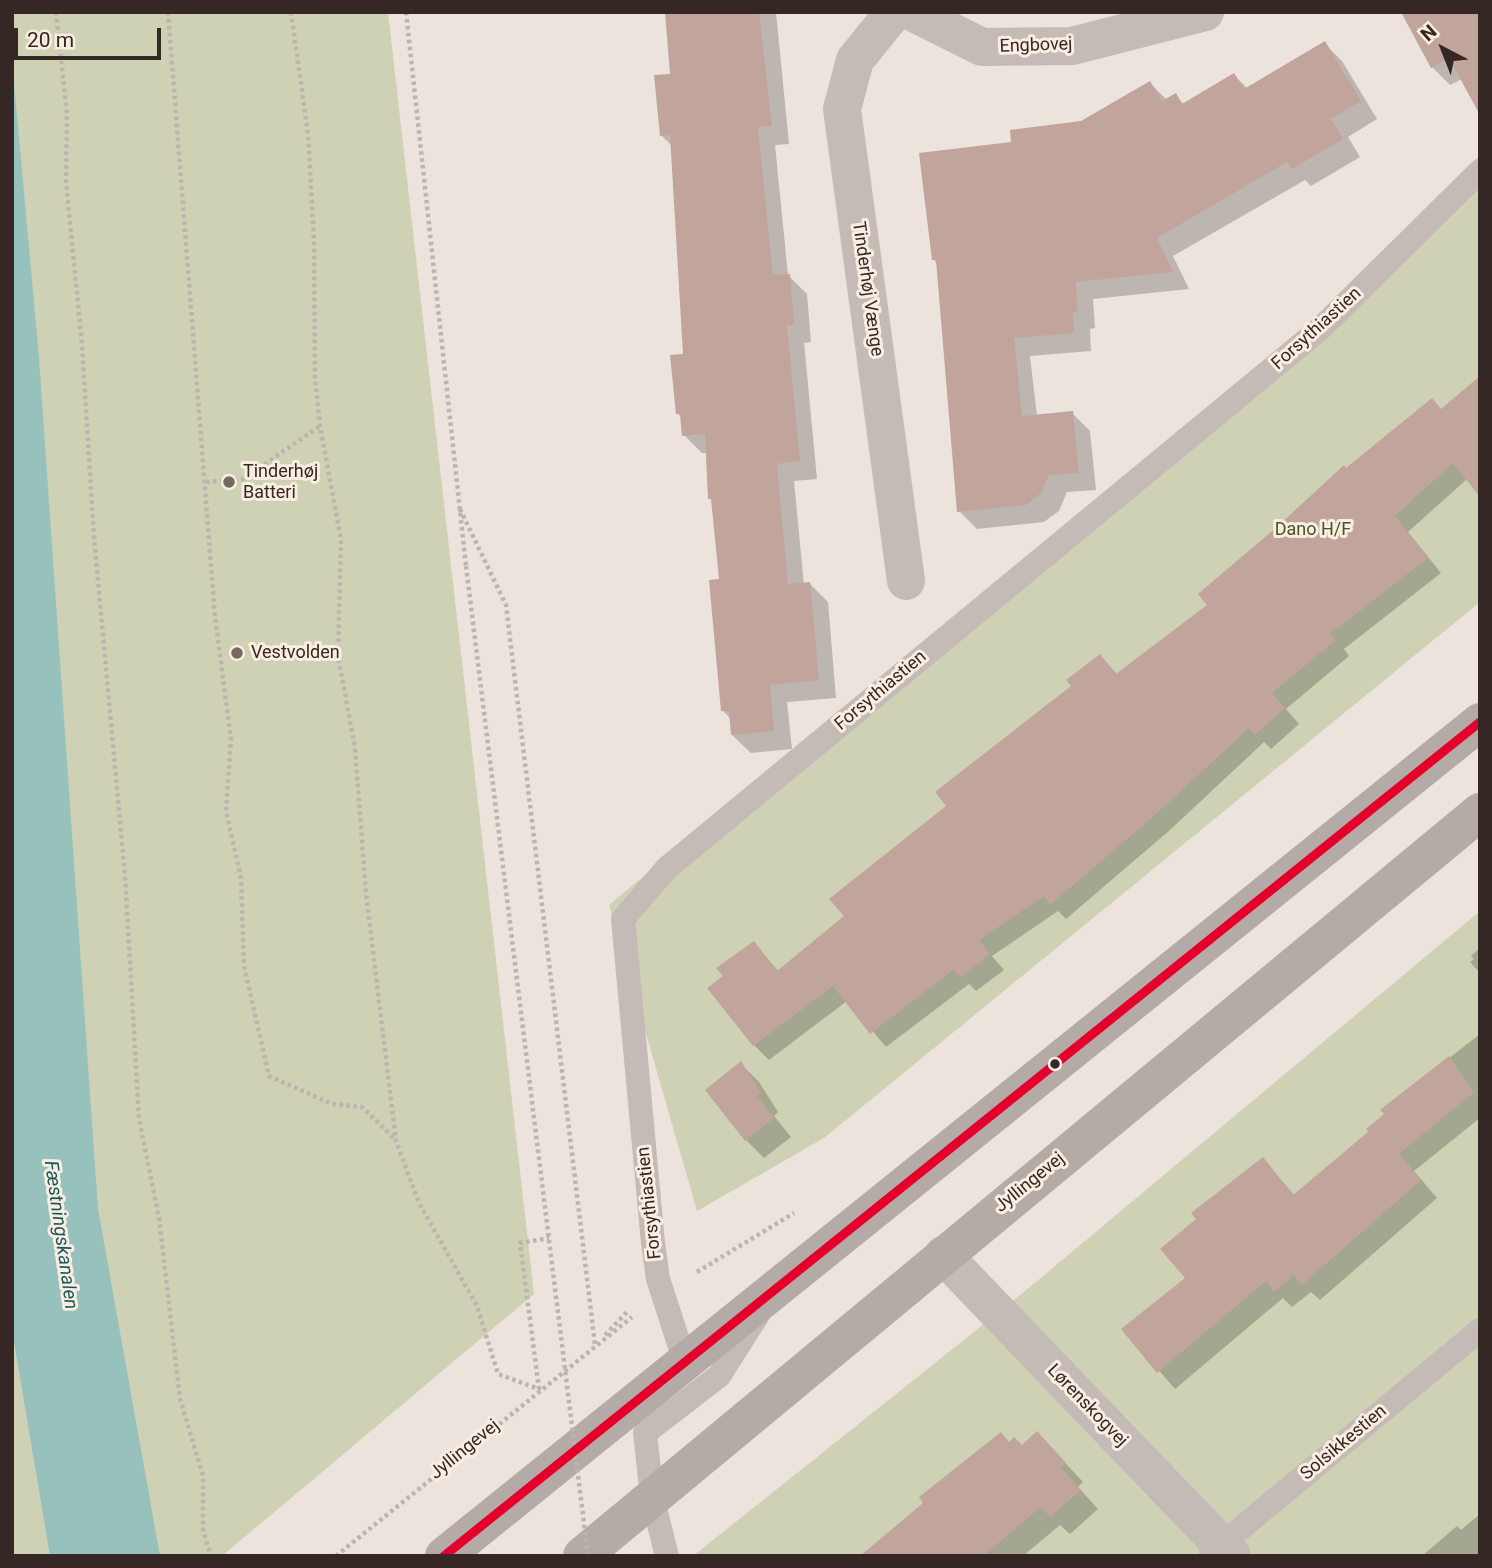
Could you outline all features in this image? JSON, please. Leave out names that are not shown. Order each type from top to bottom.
[{"type":"street","name":"Tinderhøj Vænge","points":[[894,12],[855,60],[842,109],[906,581]]},
{"type":"street","name":"Engbovej","points":[[912,12],[982,47],[1072,46],[1205,12]]},
{"type":"street","points":[[444,1556],[1480,722]]},
{"type":"street","name":"Jyllingevej","points":[[582,1556],[1480,812]]},
{"type":"street","name":"Lørenskogvej","points":[[943,1255],[1220,1552]]},
{"type":"lane","name":"Forsythiastien","points":[[685,1362],[658,1279],[623,919],[667,868],[1320,329],[1480,171]]},
{"type":"lane","points":[[667,1556],[652,1497],[645,1433],[719,1376],[775,1289]]},
{"type":"lane","name":"Solsikkestien","points":[[1220,1552],[1480,1331]]},
{"type":"path","points":[[56,12],[67,114],[66,181],[82,345],[94,537],[125,876],[139,1119],[159,1219],[180,1399],[203,1476],[203,1530],[211,1556]]},
{"type":"path","points":[[168,12],[215,617],[231,739],[226,811],[241,878],[244,966],[269,1076],[332,1104],[362,1107],[396,1141]]},
{"type":"path","points":[[291,12],[308,134],[314,240],[315,379],[320,426],[341,539],[338,656],[355,748],[366,893],[396,1141],[419,1203],[477,1306],[498,1374],[539,1389],[520,1243],[548,1238]]},
{"type":"path","points":[[406,12],[466,566],[588,1556]]},
{"type":"path","points":[[206,482],[243,479],[320,426]]},
{"type":"path","name":"Jyllingevej","points":[[336,1556],[595,1346],[506,606],[460,509]]},
{"type":"green space","name":"Vestvolden","points":[[12,12],[388,12],[534,1294],[222,1556],[12,1556]]},
{"type":"green space","name":"Dano H/F","points":[[1480,155],[1480,602],[824,1138],[697,1211],[609,905],[1320,314]]},
{"type":"green space","points":[[1480,911],[1480,1556],[693,1556],[1024,1292]]},
{"type":"water","name":"Fæstningskanalen","points":[[12,61],[39,358],[98,1209],[160,1556],[50,1556],[12,1330]]},
{"type":"building","points":[[665,12],[759,12],[772,126],[758,127],[773,275],[790,274],[794,325],[787,325],[800,461],[777,464],[788,584],[810,582],[819,680],[770,685],[774,731],[731,735],[729,711],[721,711],[709,580],[719,579],[711,499],[708,499],[705,434],[682,436],[680,414],[676,414],[670,355],[683,354],[670,135],[660,136],[654,75],[670,74]]},
{"type":"building","points":[[1401,12],[1480,12],[1480,115],[1449,58],[1431,68]]},
{"type":"building","points":[[1325,41],[1361,101],[1331,119],[1343,139],[1292,169],[1287,162],[1157,238],[1173,272],[1076,282],[1078,311],[1073,312],[1074,333],[1014,338],[1022,416],[1073,411],[1079,473],[1049,475],[1041,493],[1026,505],[957,512],[936,260],[932,260],[919,153],[1011,142],[1010,130],[1081,121],[1150,81],[1162,101],[1176,93],[1182,104],[1234,73],[1244,89]]},
{"type":"building","points":[[1480,376],[1480,497],[1453,463],[1395,516],[1428,558],[1330,634],[1336,640],[1272,693],[1285,708],[1255,735],[1249,728],[1155,815],[1050,905],[1044,896],[979,940],[990,954],[960,978],[954,969],[870,1034],[833,986],[753,1046],[707,988],[723,976],[716,968],[754,941],[777,971],[844,916],[829,899],[946,806],[935,792],[1071,686],[1066,680],[1100,654],[1116,674],[1207,605],[1198,594],[1344,465],[1346,468],[1432,398],[1441,409]]},
{"type":"building","points":[[1449,1056],[1474,1092],[1399,1154],[1421,1180],[1302,1285],[1294,1275],[1274,1292],[1266,1281],[1157,1373],[1121,1329],[1185,1278],[1160,1249],[1196,1219],[1191,1213],[1263,1157],[1293,1195],[1368,1132],[1366,1129],[1384,1114],[1380,1110]]},
{"type":"building","points":[[741,1061],[761,1093],[757,1096],[774,1118],[745,1141],[705,1090]]},
{"type":"building","points":[[1037,1431],[1066,1463],[1061,1467],[1081,1490],[1050,1517],[1041,1507],[983,1556],[860,1556],[923,1503],[919,1497],[1001,1432],[1009,1442],[1014,1437],[1022,1445]]},
{"type":"transit line","points":[[444,1556],[1480,722]]},
{"type":"place","name":"Tinderhøj Batteri","points":[[229,482]]},
{"type":"place","name":"Vestvolden","points":[[237,653]]}]
